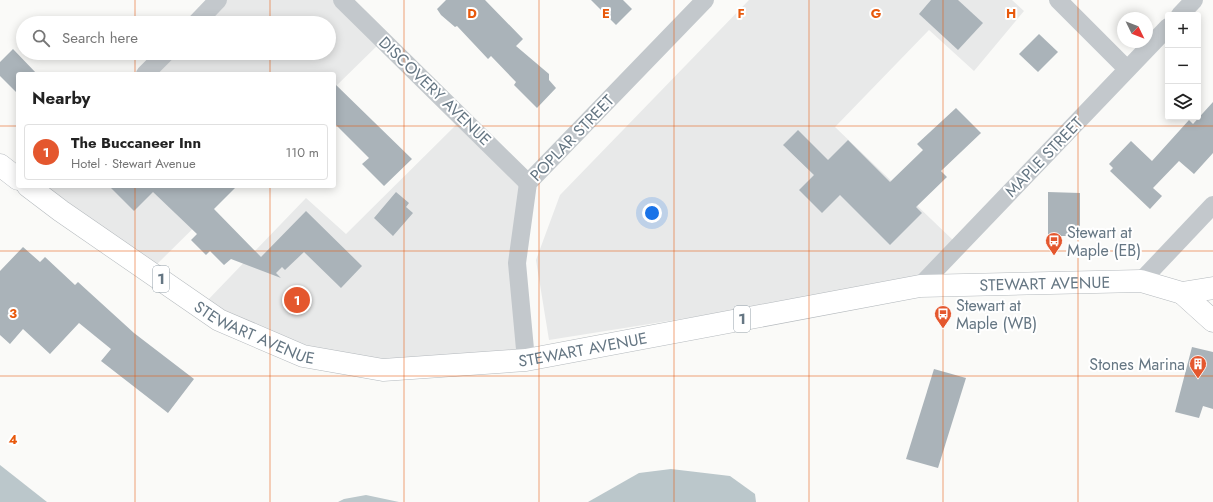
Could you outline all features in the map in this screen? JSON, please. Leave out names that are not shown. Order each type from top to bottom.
[{"type":"highway","name":"STEWART AVENUE","points":[[0,165],[16,176]]},
{"type":"highway","name":"STEWART AVENUE","points":[[32,188],[61,211],[220,320],[303,356],[383,370],[526,360],[920,286],[1141,281],[1182,293],[1213,288]]},
{"type":"highway","name":"STEWART AVENUE","points":[[1182,293],[1213,321]]},
{"type":"street","points":[[203,16],[218,0]]},
{"type":"street","name":"DISCOVERY AVENUE","points":[[342,0],[528,183]]},
{"type":"street","name":"POPLAR STREET","points":[[526,360],[517,263],[528,183],[705,0]]},
{"type":"street","points":[[1058,0],[1128,69]]},
{"type":"street","points":[[1183,12],[1194,0]]},
{"type":"street","name":"MAPLE STREET","points":[[920,286],[1165,30]]},
{"type":"street","points":[[147,72],[159,60]]},
{"type":"street","points":[[1141,281],[1213,205]]},
{"type":"shaded area","points":[[224,0],[338,0],[381,42],[336,86],[336,72],[152,72],[164,60],[336,60],[336,16],[208,16]]},
{"type":"shaded area","points":[[749,0],[1012,0],[1024,11],[974,71],[929,30],[835,127],[956,243],[919,281],[549,340],[536,260],[560,195]]},
{"type":"shaded area","points":[[460,121],[524,185],[519,356],[379,363],[305,351],[205,303],[306,198],[346,234]]},
{"type":"shaded area","points":[[42,188],[234,188],[153,268]]},
{"type":"shaded area","points":[[0,465],[47,502],[0,502]]},
{"type":"shaded area","points":[[671,469],[730,476],[755,494],[756,502],[588,502],[639,473]]},
{"type":"shaded area","points":[[366,495],[399,502],[338,502],[344,499]]},
{"type":"building","points":[[446,0],[485,0],[523,39],[516,46],[549,74],[549,80],[556,88],[537,108],[514,85],[516,82],[491,56],[488,59],[457,26],[455,27],[441,15],[437,9]]},
{"type":"building","points":[[591,0],[623,0],[632,9],[616,25]]},
{"type":"building","points":[[931,0],[958,0],[983,23],[958,50],[919,14]]},
{"type":"building","points":[[1039,34],[1058,52],[1038,72],[1019,54]]},
{"type":"building","points":[[13,49],[16,52],[16,60],[24,60],[35,72],[16,72],[16,92],[0,76],[0,62]]},
{"type":"building","points":[[336,85],[412,159],[384,186],[362,164],[369,158],[336,125]]},
{"type":"building","points":[[1213,102],[1213,153],[1194,174],[1179,161],[1153,188],[1162,196],[1150,209],[1110,171],[1113,168],[1109,164],[1131,141],[1152,161],[1189,120],[1193,124],[1197,120],[1201,120],[1201,115]]},
{"type":"building","points":[[956,108],[981,133],[941,171],[947,177],[916,207],[922,213],[890,245],[840,195],[822,213],[799,190],[814,175],[783,145],[798,130],[828,160],[848,140],[890,182],[923,150],[917,144]]},
{"type":"building","points":[[111,188],[235,188],[214,209],[261,257],[306,211],[362,266],[341,288],[304,252],[285,270],[282,267],[276,273],[281,278],[231,259],[224,265],[210,251],[206,255],[191,240],[197,234],[153,192],[134,211]]},
{"type":"building","points":[[396,192],[409,203],[406,207],[413,213],[393,236],[374,218]]},
{"type":"building","points":[[1048,192],[1080,193],[1080,236],[1048,236]]},
{"type":"building","points":[[23,247],[40,262],[45,257],[75,285],[78,282],[134,333],[194,379],[168,413],[101,361],[111,349],[79,323],[50,354],[23,329],[10,344],[0,335],[0,271]]},
{"type":"building","name":"Stones Marina","points":[[1192,347],[1213,352],[1213,409],[1203,406],[1199,418],[1175,412]]},
{"type":"building","points":[[934,369],[966,378],[938,468],[906,459]]},
{"type":"place","name":"Stewart at Maple (EB)","points":[[1054,256]]},
{"type":"place","name":"The Buccaneer Inn","points":[[297,300]]},
{"type":"place","name":"Stewart at Maple (WB)","points":[[943,329]]},
{"type":"place","name":"Stones Marina","points":[[1198,379]]}]
